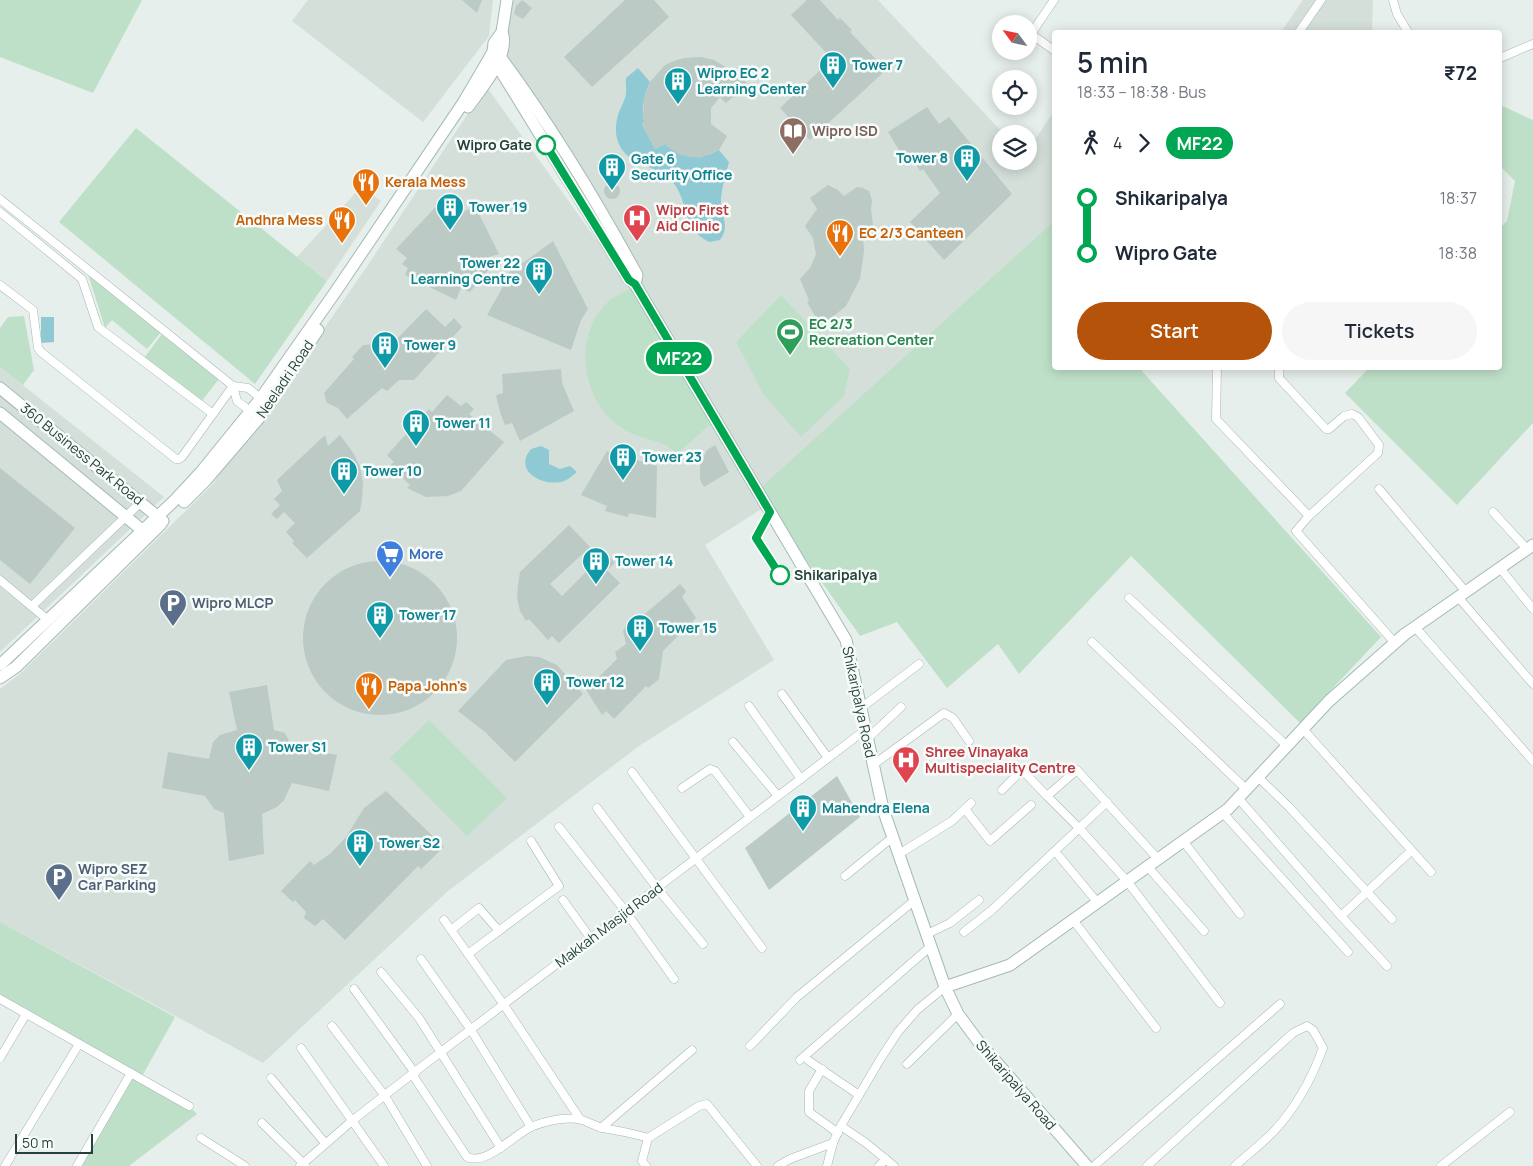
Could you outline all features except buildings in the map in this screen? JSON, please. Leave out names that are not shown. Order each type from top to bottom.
[{"type":"street","name":"Neeladri Road","points":[[0,665],[161,519],[264,401],[495,55],[494,43],[502,32],[507,0]]},
{"type":"street","points":[[1052,49],[1031,34],[1054,0]]},
{"type":"street","points":[[1300,30],[1321,0]]},
{"type":"street","points":[[1393,0],[1397,14],[1407,30]]},
{"type":"street","points":[[1502,57],[1533,44]]},
{"type":"street","name":"Shikaripalya Road","points":[[495,55],[558,140],[608,222],[636,275],[635,284],[846,640],[882,809],[945,986],[958,1014],[978,1042],[1087,1166]]},
{"type":"street","points":[[0,199],[233,386],[248,388],[264,401]]},
{"type":"street","points":[[0,212],[82,279],[98,327],[213,414]]},
{"type":"street","points":[[0,285],[33,310],[38,348],[41,352],[176,459],[182,456],[233,386]]},
{"type":"street","points":[[1217,370],[1216,419],[1309,516]]},
{"type":"street","points":[[1279,370],[1279,378],[1326,429],[1329,429],[1344,416],[1352,414],[1358,417],[1379,445],[1378,453],[1296,530],[1394,643]]},
{"type":"street","points":[[233,386],[237,401],[254,414]]},
{"type":"street","name":"360 Business Park Road","points":[[0,388],[161,519]]},
{"type":"street","name":"360 Business Park Road","points":[[0,413],[146,533]]},
{"type":"street","points":[[1380,489],[1533,684]]},
{"type":"street","points":[[32,606],[141,502]]},
{"type":"street","points":[[827,1166],[833,1143],[840,1129],[898,1032],[918,1010],[945,986],[1010,965],[1223,813],[1329,701],[1394,643],[1530,547],[1493,512]]},
{"type":"street","name":"Neeladri Road","points":[[0,678],[16,667],[146,533]]},
{"type":"street","points":[[1500,568],[1533,609]]},
{"type":"street","points":[[0,580],[48,620]]},
{"type":"street","points":[[1129,598],[1287,746]]},
{"type":"street","points":[[1415,627],[1533,761]]},
{"type":"street","points":[[1092,642],[1246,790]]},
{"type":"street","points":[[861,708],[919,664]]},
{"type":"street","points":[[782,694],[828,758]]},
{"type":"street","points":[[748,706],[801,779]]},
{"type":"street","name":"Makkah Masjid Road","points":[[303,1165],[325,1143],[413,1074],[828,758],[866,734],[901,707]]},
{"type":"street","points":[[873,765],[944,713],[953,718],[969,741]]},
{"type":"street","points":[[1303,729],[1431,872]]},
{"type":"street","points":[[733,742],[778,796]]},
{"type":"street","points":[[682,788],[710,769],[715,771],[750,818]]},
{"type":"street","points":[[1002,790],[1022,770],[1079,828],[1127,881],[1220,1003]]},
{"type":"street","points":[[1047,796],[1077,770],[1158,859]]},
{"type":"street","points":[[632,772],[762,948]]},
{"type":"street","points":[[1258,777],[1290,807],[1392,919]]},
{"type":"street","points":[[1238,798],[1387,966]]},
{"type":"street","points":[[964,932],[992,910],[1107,802]]},
{"type":"street","points":[[899,854],[952,821],[971,804]]},
{"type":"street","points":[[964,810],[990,841],[1031,805]]},
{"type":"street","points":[[597,808],[657,888],[703,944]]},
{"type":"street","points":[[1223,813],[1348,952]]},
{"type":"street","points":[[559,827],[626,912],[674,980]]},
{"type":"street","points":[[846,876],[893,837]]},
{"type":"street","points":[[468,954],[559,886],[531,841]]},
{"type":"street","points":[[1184,841],[1240,914]]},
{"type":"street","points":[[1341,916],[1411,851]]},
{"type":"street","points":[[1059,856],[1097,902]]},
{"type":"street","points":[[1148,867],[1204,931]]},
{"type":"street","points":[[563,900],[591,939]]},
{"type":"street","points":[[750,1046],[797,997],[915,900]]},
{"type":"street","points":[[927,934],[950,923],[979,900]]},
{"type":"street","points":[[451,930],[479,908],[499,931]]},
{"type":"street","points":[[444,920],[504,1005],[580,1120]]},
{"type":"street","points":[[1073,920],[1156,1028]]},
{"type":"street","points":[[800,1060],[931,946]]},
{"type":"street","points":[[421,959],[471,1030],[531,1127]]},
{"type":"street","points":[[381,972],[419,1018],[501,1148]]},
{"type":"street","points":[[354,988],[467,1157],[473,1160],[480,1160],[531,1127],[551,1121],[580,1120],[601,1128],[619,1129],[648,1138]]},
{"type":"street","points":[[0,999],[189,1106]]},
{"type":"street","points":[[1094,1166],[1280,1004]]},
{"type":"street","points":[[0,1058],[26,1014]]},
{"type":"street","points":[[907,1064],[958,1014]]},
{"type":"street","points":[[332,1026],[385,1096],[427,1166]]},
{"type":"street","points":[[1147,1166],[1293,1033],[1307,1026],[1312,1030],[1323,1048],[1315,1070],[1296,1105],[1274,1131],[1235,1166]]},
{"type":"street","points":[[5,1166],[79,1044]]},
{"type":"street","points":[[301,1048],[384,1166]]},
{"type":"street","points":[[601,1128],[692,1050]]},
{"type":"street","points":[[809,1061],[859,1095]]},
{"type":"street","points":[[822,1069],[810,1091],[809,1112],[886,1158],[894,1166]]},
{"type":"street","points":[[77,1166],[131,1073]]},
{"type":"street","points":[[271,1078],[325,1143]]},
{"type":"street","points":[[646,1166],[642,1161],[648,1138],[699,1106],[707,1104],[757,1166]]},
{"type":"street","points":[[1441,1166],[1510,1112]]},
{"type":"street","points":[[262,1123],[303,1165]]},
{"type":"street","points":[[201,1138],[245,1166]]},
{"type":"street","points":[[778,1166],[790,1158],[833,1143]]},
{"type":"street","points":[[879,1166],[886,1158]]},
{"type":"shaded area","points":[[308,0],[493,0],[489,36],[423,122],[292,21]]},
{"type":"shaded area","points":[[501,0],[878,0],[996,125],[992,125],[992,170],[1037,170],[1037,136],[1052,114],[1052,223],[758,491],[766,506],[705,545],[774,660],[639,746],[448,891],[263,1063],[0,922],[0,689],[21,673],[214,483],[221,470],[249,437],[370,262],[486,86],[598,242],[493,52]]},
{"type":"shaded area","points":[[1303,0],[1373,0],[1372,30],[1282,30]]},
{"type":"shaded area","points":[[361,187],[381,201],[327,281],[297,257]]},
{"type":"shaded area","points":[[0,367],[164,497],[0,652]]},
{"type":"green space","points":[[0,0],[142,0],[93,93],[0,57]]},
{"type":"green space","points":[[1502,106],[1533,120],[1533,423],[1457,505],[1345,393],[1367,370],[1502,370],[1502,226],[1507,221],[1515,181],[1502,168]]},
{"type":"green space","points":[[136,128],[327,281],[255,384],[59,222]]},
{"type":"green space","points":[[1052,223],[1052,370],[1141,370],[1381,637],[1300,723],[1131,556],[1019,674],[998,644],[947,688],[897,622],[860,636],[757,491]]},
{"type":"green space","points":[[88,274],[161,332],[147,349],[112,320],[105,328]]},
{"type":"green space","points":[[636,286],[717,423],[707,427],[678,453],[661,443],[633,434],[619,426],[606,414],[596,400],[589,383],[586,366],[586,348],[590,331],[597,315],[609,301]]},
{"type":"green space","name":"EC 2/3 Recreation Center","points":[[781,295],[850,369],[844,396],[801,437],[764,395],[736,342]]},
{"type":"green space","points":[[24,316],[34,370],[23,385],[0,367],[0,328],[8,317]]},
{"type":"green space","points":[[162,334],[219,379],[201,402],[144,358]]},
{"type":"green space","points":[[429,720],[507,798],[467,836],[390,758]]},
{"type":"green space","points":[[0,922],[175,1017],[141,1078],[189,1106],[197,1114],[129,1166],[77,1166],[131,1073],[0,999]]},
{"type":"water","points":[[638,68],[650,82],[644,102],[644,122],[642,124],[655,149],[665,144],[678,153],[691,157],[705,156],[719,150],[729,162],[724,180],[721,204],[725,230],[720,240],[709,242],[700,236],[689,222],[678,189],[672,181],[661,173],[626,155],[619,144],[616,123],[625,97],[626,78]]},
{"type":"water","points":[[41,317],[54,317],[54,342],[41,343]]},
{"type":"water","points":[[541,446],[549,450],[549,464],[560,469],[570,466],[577,472],[566,480],[556,483],[540,480],[533,476],[525,464],[526,457],[531,449]]},
{"type":"bus line","name":"MF22","points":[[546,145],[629,280],[635,284],[770,512],[756,538],[780,575]]},
{"type":"place","name":"Tower 7","points":[[833,89]]},
{"type":"place","name":"Wipro EC 2 Learning Center","points":[[678,105]]},
{"type":"place","name":"Wipro Gate","points":[[546,145]]},
{"type":"place","name":"Wipro ISD","points":[[793,155]]},
{"type":"place","name":"Tower 8","points":[[967,182]]},
{"type":"place","name":"Gate 6 Security Office","points":[[612,191]]},
{"type":"place","name":"Kerala Mess","points":[[366,206]]},
{"type":"place","name":"Tower 19","points":[[450,231]]},
{"type":"place","name":"Wipro First Aid Clinic","points":[[637,242]]},
{"type":"place","name":"Andhra Mess","points":[[342,244]]},
{"type":"place","name":"EC 2/3 Canteen","points":[[840,257]]},
{"type":"place","name":"Tower 22 Learning Centre","points":[[539,295]]},
{"type":"place","name":"EC 2/3 Recreation Center","points":[[790,356]]},
{"type":"place","name":"Tower 9","points":[[385,369]]},
{"type":"place","name":"Tower 11","points":[[416,447]]},
{"type":"place","name":"Tower 23","points":[[623,481]]},
{"type":"place","name":"Tower 10","points":[[344,495]]},
{"type":"place","name":"Shikaripalya","points":[[780,575]]},
{"type":"place","name":"More","points":[[390,578]]},
{"type":"place","name":"Tower 14","points":[[596,585]]},
{"type":"place","name":"Wipro MLCP","points":[[173,627]]},
{"type":"place","name":"Tower 17","points":[[380,639]]},
{"type":"place","name":"Tower 15","points":[[640,652]]},
{"type":"place","name":"Tower 12","points":[[547,706]]},
{"type":"place","name":"Papa John's","points":[[369,710]]},
{"type":"place","name":"Tower S1","points":[[249,771]]},
{"type":"place","name":"Shree Vinayaka Multispeciality Centre","points":[[906,784]]},
{"type":"place","name":"Mahendra Elena","points":[[803,832]]},
{"type":"place","name":"Tower S2","points":[[360,867]]},
{"type":"place","name":"Wipro SEZ Car Parking","points":[[59,901]]}]
